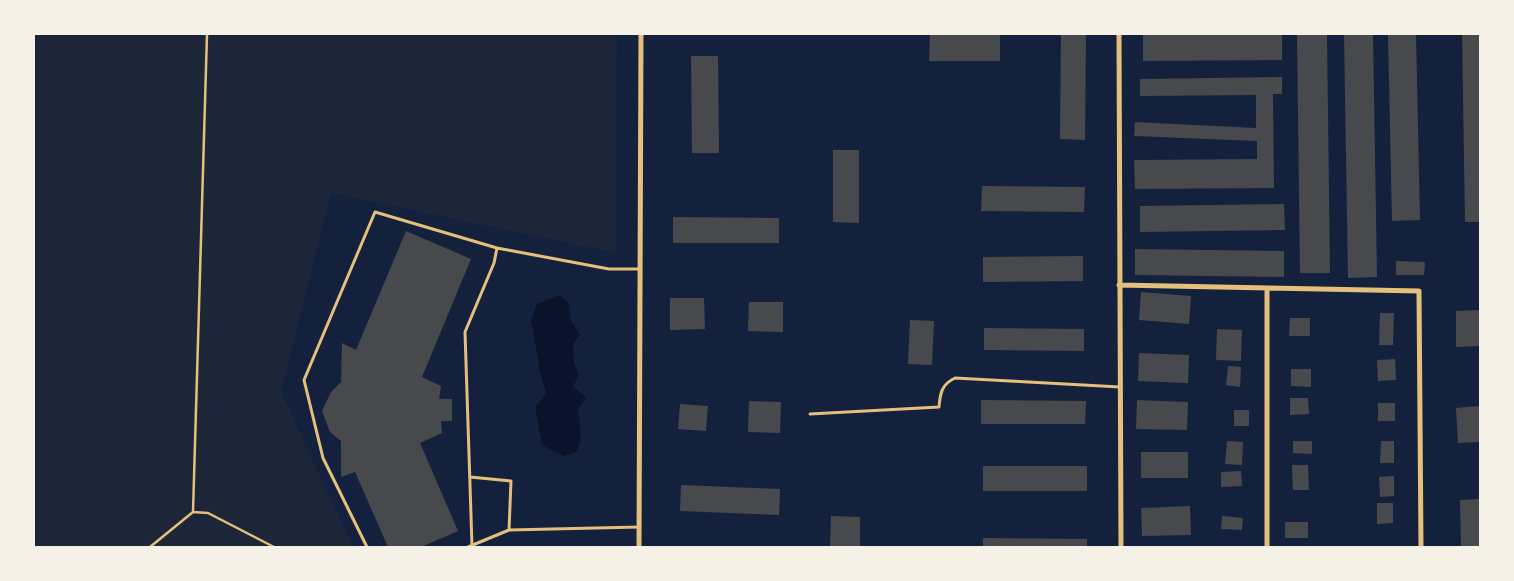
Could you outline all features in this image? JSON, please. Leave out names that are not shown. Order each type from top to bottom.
[{"type":"street","points":[[639,547],[641,34]]},
{"type":"street","points":[[1119,34],[1121,547]]},
{"type":"street","points":[[1119,285],[1419,292],[1421,547]]},
{"type":"street","points":[[1267,288],[1267,547]]},
{"type":"lane","points":[[367,547],[324,458],[304,380],[375,212],[497,248],[609,269],[639,268]]},
{"type":"lane","points":[[497,248],[494,263],[465,332],[470,476],[470,546],[509,530],[639,527]]},
{"type":"lane","points":[[810,414],[939,407],[940,392],[946,382],[955,378],[1120,387]]},
{"type":"lane","points":[[470,476],[511,481],[509,530]]},
{"type":"path","points":[[193,512],[207,34]]},
{"type":"path","points":[[150,547],[193,512],[208,513],[274,547]]},
{"type":"shaded area","points":[[34,34],[617,34],[616,253],[331,193],[281,392],[353,547],[34,547]]},
{"type":"shaded area","points":[[559,295],[568,302],[571,321],[580,335],[573,344],[574,362],[579,376],[573,386],[586,398],[578,409],[581,436],[577,452],[563,456],[542,445],[535,407],[546,393],[540,372],[531,320],[537,304]]},
{"type":"building","points":[[930,34],[1000,34],[1000,61],[929,61]]},
{"type":"building","points":[[1061,34],[1086,34],[1085,140],[1060,139]]},
{"type":"building","points":[[1143,34],[1282,34],[1282,60],[1143,61]]},
{"type":"building","points":[[1297,34],[1327,34],[1330,273],[1300,273]]},
{"type":"building","points":[[1344,34],[1373,34],[1377,277],[1348,278]]},
{"type":"building","points":[[1388,34],[1416,34],[1420,220],[1392,221]]},
{"type":"building","points":[[1462,34],[1480,34],[1480,222],[1465,222]]},
{"type":"building","points":[[691,56],[718,56],[719,153],[692,153]]},
{"type":"building","points":[[1282,77],[1282,94],[1273,94],[1274,188],[1135,189],[1134,160],[1257,159],[1257,141],[1134,136],[1135,122],[1256,128],[1256,95],[1140,96],[1140,79]]},
{"type":"building","points":[[833,150],[859,150],[859,223],[833,222]]},
{"type":"building","points":[[982,186],[1085,187],[1084,212],[981,211]]},
{"type":"building","points":[[1284,204],[1285,230],[1140,232],[1140,206]]},
{"type":"building","points":[[673,217],[779,218],[779,243],[673,243]]},
{"type":"building","points":[[406,231],[471,259],[422,377],[441,386],[439,399],[452,399],[452,421],[441,421],[442,433],[420,443],[458,531],[421,547],[388,547],[355,472],[341,477],[341,441],[330,432],[322,411],[331,392],[341,382],[342,343],[356,350]]},
{"type":"building","points":[[1135,249],[1284,251],[1284,277],[1135,275]]},
{"type":"building","points":[[1083,256],[1083,281],[983,282],[983,257]]},
{"type":"building","points":[[1396,261],[1425,262],[1424,275],[1396,275]]},
{"type":"building","points":[[1141,292],[1191,296],[1189,324],[1139,320]]},
{"type":"building","points":[[670,298],[704,298],[705,329],[670,330]]},
{"type":"building","points":[[749,302],[783,302],[783,332],[748,331]]},
{"type":"building","points":[[1480,310],[1480,346],[1456,347],[1456,311]]},
{"type":"building","points":[[1380,313],[1394,313],[1393,345],[1379,345]]},
{"type":"building","points":[[1290,318],[1310,318],[1310,336],[1289,336]]},
{"type":"building","points":[[910,320],[934,321],[932,365],[908,364]]},
{"type":"building","points":[[984,328],[1084,329],[1084,351],[984,350]]},
{"type":"building","points":[[1217,329],[1242,330],[1241,361],[1216,360]]},
{"type":"building","points":[[1139,353],[1189,355],[1188,383],[1138,381]]},
{"type":"building","points":[[1395,359],[1396,380],[1378,381],[1377,360]]},
{"type":"building","points":[[1228,366],[1241,367],[1240,387],[1226,385]]},
{"type":"building","points":[[1291,369],[1311,369],[1311,387],[1291,386]]},
{"type":"building","points":[[1290,398],[1308,398],[1309,414],[1290,415]]},
{"type":"building","points":[[981,400],[1086,401],[1085,424],[981,424]]},
{"type":"building","points":[[1137,400],[1188,402],[1187,430],[1136,429]]},
{"type":"building","points":[[749,401],[781,402],[780,433],[748,432]]},
{"type":"building","points":[[1378,403],[1395,403],[1395,421],[1378,421]]},
{"type":"building","points":[[680,404],[708,406],[706,431],[678,429]]},
{"type":"building","points":[[1480,406],[1480,442],[1458,443],[1456,408]]},
{"type":"building","points":[[1234,410],[1249,410],[1249,426],[1234,426]]},
{"type":"building","points":[[1227,441],[1243,442],[1242,465],[1225,464]]},
{"type":"building","points":[[1293,441],[1312,441],[1312,454],[1293,453]]},
{"type":"building","points":[[1381,441],[1394,441],[1394,463],[1380,463]]},
{"type":"building","points":[[1141,452],[1188,452],[1188,478],[1141,478]]},
{"type":"building","points":[[1292,465],[1308,465],[1309,490],[1293,490]]},
{"type":"building","points":[[983,466],[1087,466],[1087,491],[983,491]]},
{"type":"building","points":[[1241,471],[1242,486],[1221,487],[1221,472]]},
{"type":"building","points":[[1394,476],[1394,496],[1380,497],[1379,477]]},
{"type":"building","points":[[681,485],[780,489],[779,515],[680,511]]},
{"type":"building","points":[[1480,499],[1480,547],[1461,547],[1460,500]]},
{"type":"building","points":[[1377,503],[1393,503],[1393,523],[1377,524]]},
{"type":"building","points":[[1190,506],[1191,535],[1142,536],[1141,508]]},
{"type":"building","points":[[831,516],[860,517],[860,547],[830,547]]},
{"type":"building","points":[[1222,516],[1243,518],[1242,530],[1221,529]]},
{"type":"building","points":[[1285,522],[1308,522],[1308,538],[1285,538]]},
{"type":"building","points":[[983,538],[1087,539],[1087,547],[983,547]]}]
